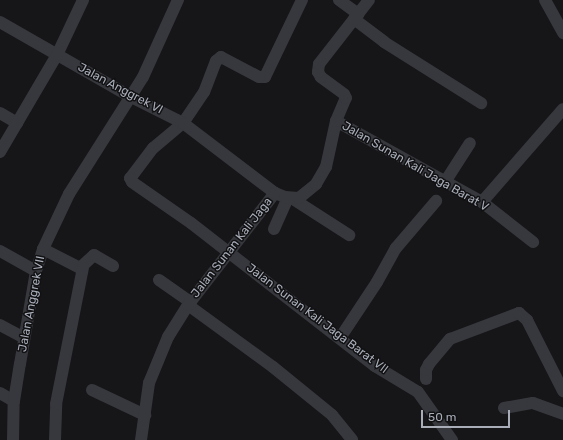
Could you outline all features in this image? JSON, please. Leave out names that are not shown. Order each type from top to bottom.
[{"type":"street","points":[[0,152],[57,55],[83,0]]},
{"type":"street","name":"Jalan Anggrek VII","points":[[13,440],[14,401],[36,271],[43,249],[69,194],[104,135],[131,97],[154,54],[178,0]]},
{"type":"street","points":[[183,122],[204,92],[216,61],[221,57],[259,77],[265,77],[302,0]]},
{"type":"street","points":[[339,0],[384,42],[481,103]]},
{"type":"street","points":[[274,229],[291,198],[307,194],[316,184],[326,167],[336,121],[346,98],[344,94],[321,77],[318,68],[369,0]]},
{"type":"street","points":[[545,0],[563,33]]},
{"type":"street","name":"Jalan Anggrek VI","points":[[0,22],[131,97],[183,122],[275,192]]},
{"type":"street","points":[[482,202],[563,109]]},
{"type":"street","points":[[0,113],[17,123]]},
{"type":"street","name":"Jalan Sunan Kali Jaga Barat V","points":[[336,121],[482,202],[533,242]]},
{"type":"street","name":"Jalan Sunan Kali Jaga Barat VII","points":[[183,122],[154,148],[131,174],[132,182],[191,223],[375,366],[418,392],[452,440]]},
{"type":"street","points":[[445,182],[470,143]]},
{"type":"street","name":"Jalan Sunan Kali Jaga","points":[[141,440],[149,383],[160,351],[189,304],[275,192],[291,198],[349,235]]},
{"type":"street","points":[[340,338],[377,282],[396,248],[436,201]]},
{"type":"street","points":[[43,249],[77,268],[83,268]]},
{"type":"street","points":[[0,251],[36,271]]},
{"type":"street","points":[[55,440],[56,404],[83,268],[94,255],[113,266]]},
{"type":"street","points":[[159,280],[273,367],[332,415],[352,440]]},
{"type":"street","points":[[426,379],[426,370],[429,364],[450,339],[519,313],[527,320],[563,391]]},
{"type":"street","points":[[0,325],[24,338]]},
{"type":"street","points":[[92,390],[145,415]]},
{"type":"street","points":[[0,393],[14,401]]},
{"type":"street","points":[[504,408],[533,403],[563,414]]}]
